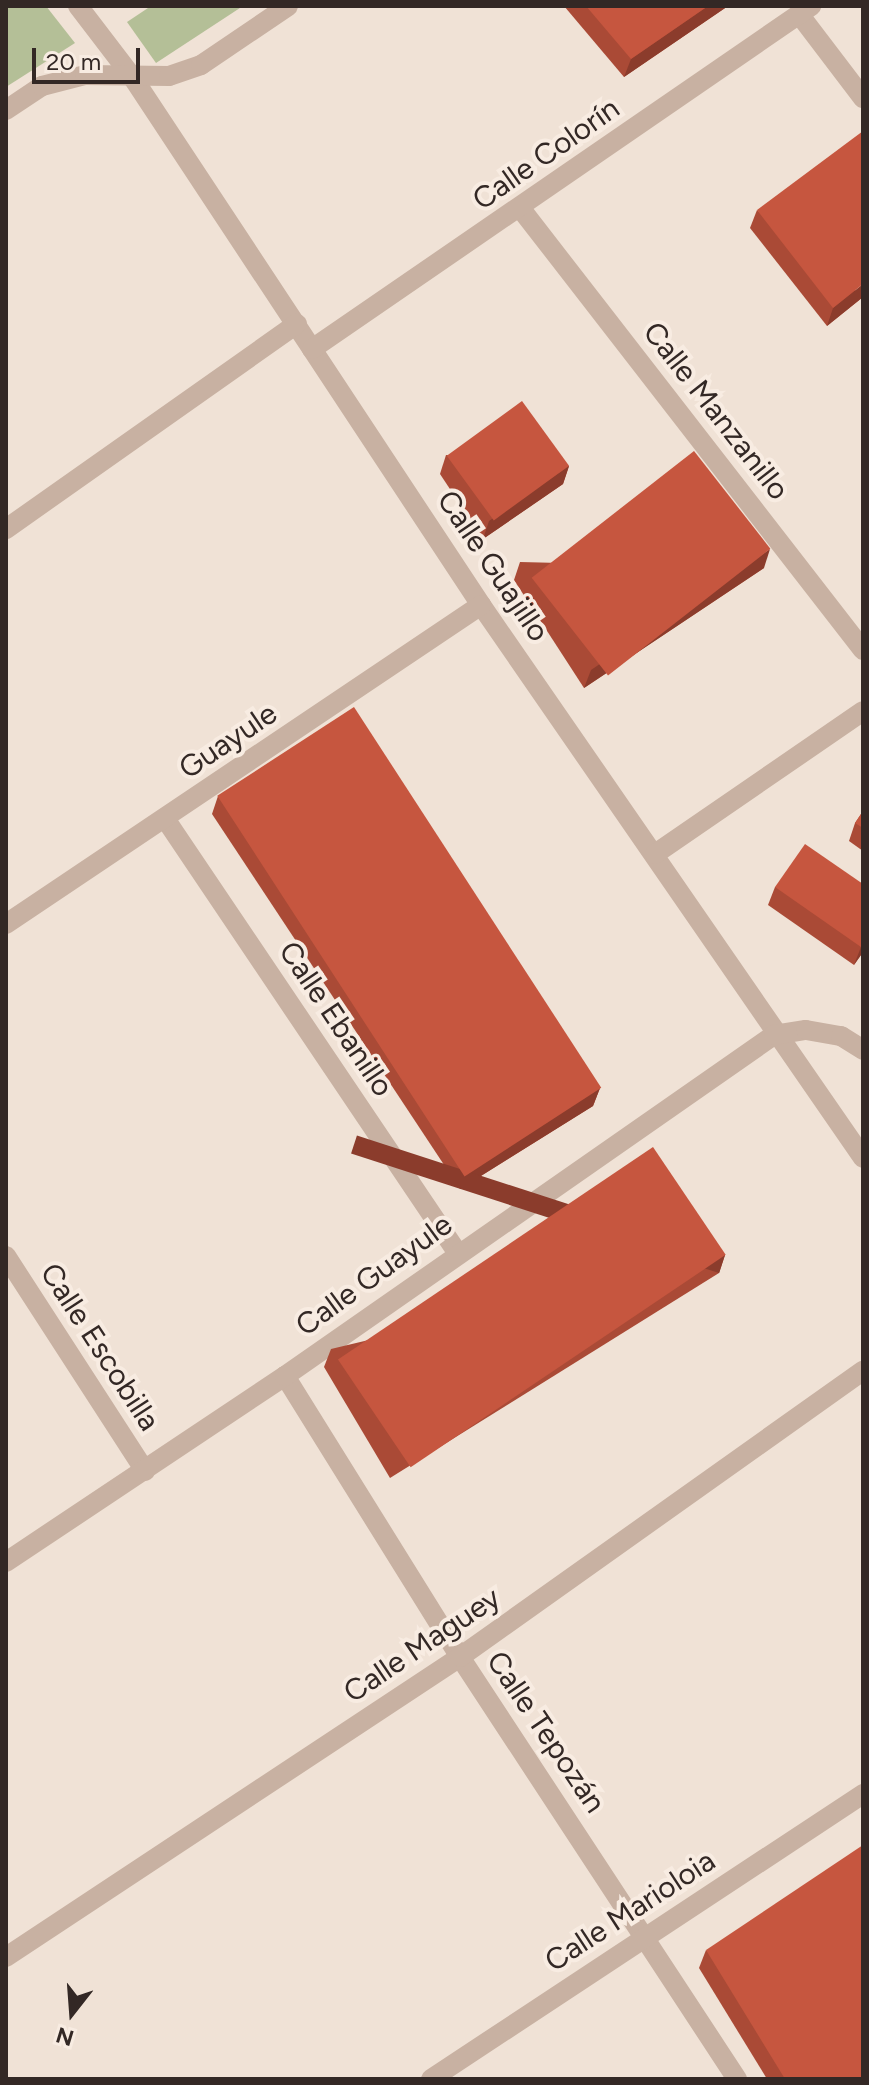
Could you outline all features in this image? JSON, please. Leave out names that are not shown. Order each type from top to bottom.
[{"type":"street","name":"Calle Guajillo","points":[[78,6],[133,78],[481,605],[655,854],[774,1035],[863,1158]]},
{"type":"street","points":[[6,110],[42,86],[85,75],[133,78],[169,76],[201,65],[288,6]]},
{"type":"street","points":[[805,10],[863,98]]},
{"type":"street","name":"Calle Colorín","points":[[312,349],[521,209],[805,10]]},
{"type":"street","name":"Calle Manzanillo","points":[[521,209],[863,650]]},
{"type":"street","points":[[6,529],[297,324]]},
{"type":"street","name":"Guayule","points":[[6,924],[166,820],[481,605]]},
{"type":"street","points":[[655,854],[863,711]]},
{"type":"street","name":"Calle Ebanillo","points":[[166,820],[457,1252]]},
{"type":"street","points":[[774,1035],[806,1030],[841,1036],[863,1050]]},
{"type":"street","name":"Calle Guayule","points":[[6,1562],[285,1376],[457,1252],[774,1035]]},
{"type":"street","name":"Calle Escobilla","points":[[6,1256],[145,1471]]},
{"type":"street","name":"Calle Maguey","points":[[6,1957],[460,1657],[863,1371]]},
{"type":"street","name":"Calle Tepozán","points":[[285,1376],[460,1657],[646,1935],[737,2079]]},
{"type":"street","name":"Calle Marioloia","points":[[431,2079],[863,1794]]},
{"type":"green space","points":[[6,6],[46,6],[75,43],[6,87]]},
{"type":"green space","points":[[151,6],[243,6],[156,63],[127,22]]},
{"type":"building","points":[[586,6],[708,6],[631,59]]},
{"type":"building","points":[[863,131],[863,284],[833,308],[757,210]]},
{"type":"building","points":[[522,401],[569,466],[494,520],[447,456]]},
{"type":"building","points":[[694,451],[770,549],[608,676],[532,578]]},
{"type":"building","points":[[354,707],[601,1088],[465,1177],[217,796]]},
{"type":"building","points":[[863,811],[863,828],[855,823]]},
{"type":"building","points":[[805,844],[863,884],[861,947],[775,887]]},
{"type":"building","points":[[653,1147],[726,1255],[411,1467],[338,1359]]},
{"type":"building","points":[[863,1845],[863,2079],[785,2079],[706,1950]]}]
